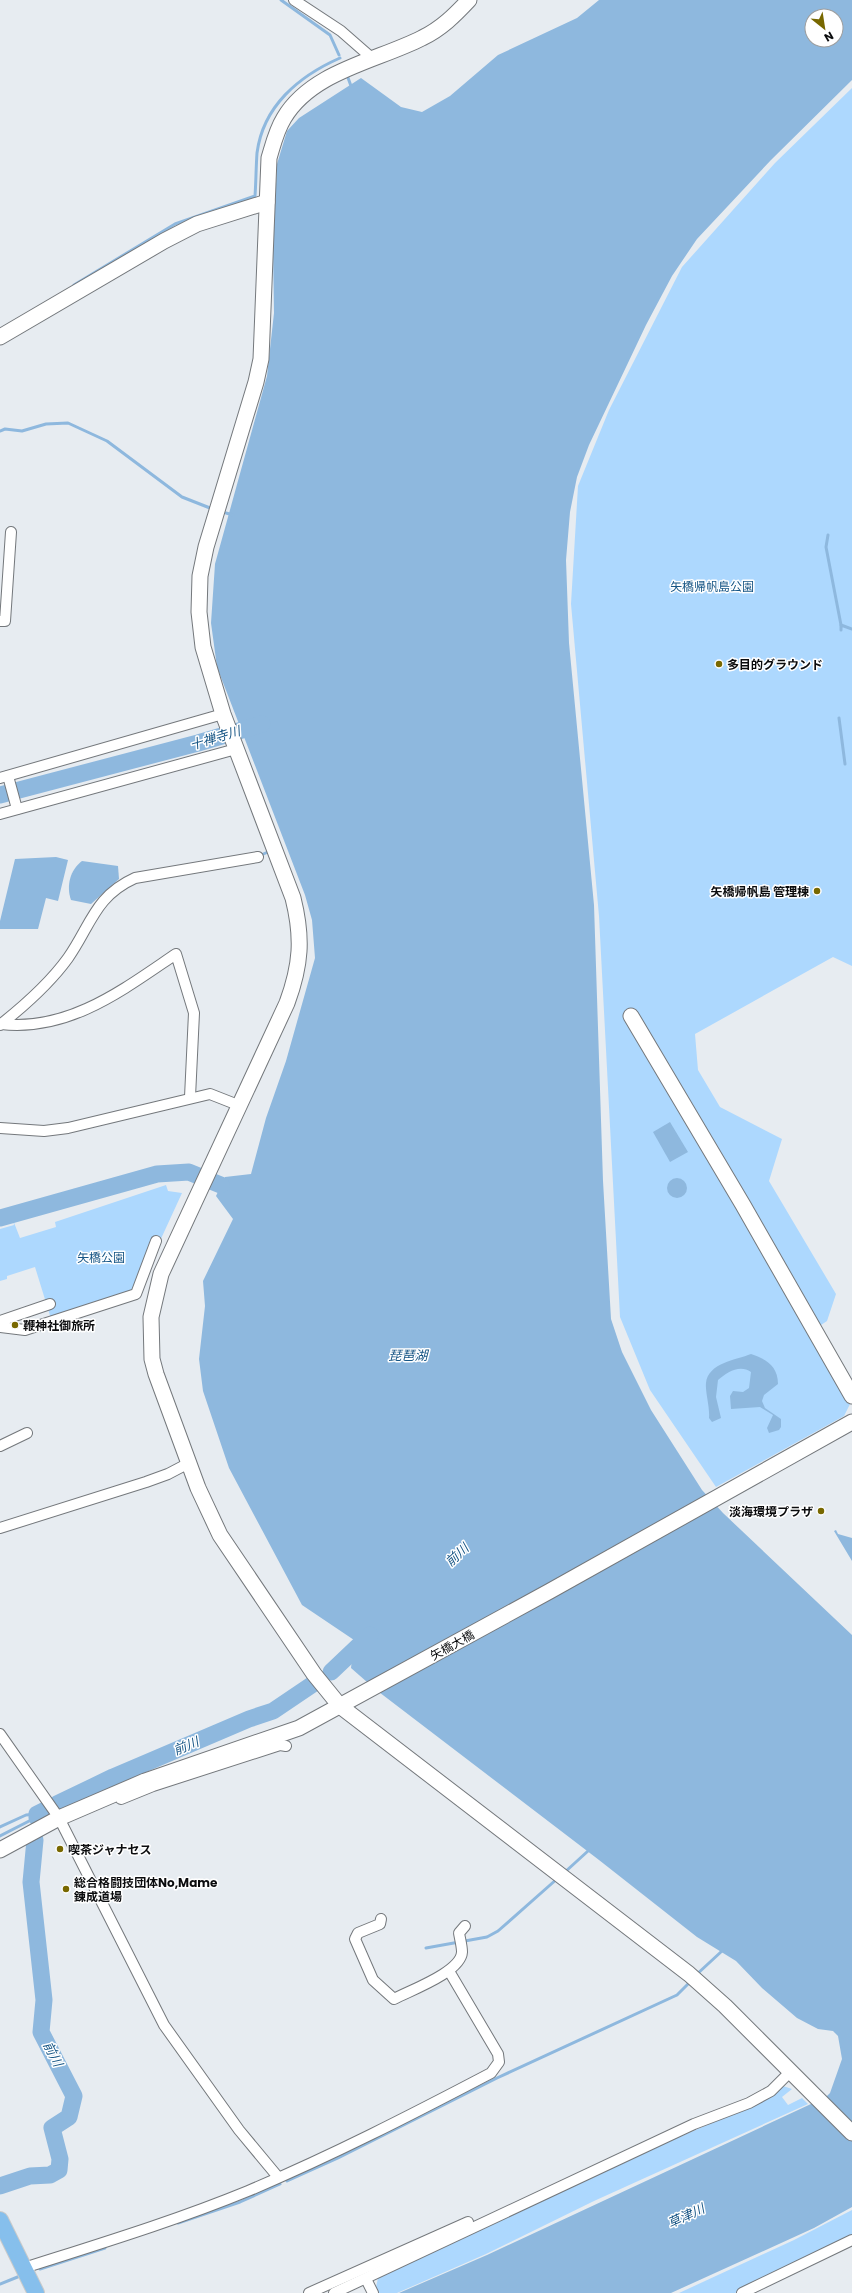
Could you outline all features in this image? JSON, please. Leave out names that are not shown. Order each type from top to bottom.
[{"type":"main road","points":[[0,2220],[36,2293]]},
{"type":"street","points":[[294,0],[341,30],[373,59]]},
{"type":"street","points":[[469,0],[447,23],[423,38],[345,71],[316,86],[296,103],[284,118],[275,136],[269,158],[261,359],[252,397],[206,547],[200,576],[199,612],[204,647],[224,716],[293,898],[299,923],[300,954],[296,978],[287,1003],[238,1105],[161,1274],[151,1317],[151,1345],[156,1374],[189,1463],[217,1530],[314,1674],[340,1706],[695,1978],[852,2133]]},
{"type":"street","points":[[0,337],[164,241],[197,224],[267,202]]},
{"type":"street","points":[[0,621],[6,621],[4,573],[11,532]]},
{"type":"street","points":[[17,807],[6,778],[224,716]]},
{"type":"street","points":[[0,814],[17,807],[236,747]]},
{"type":"street","points":[[1,1024],[52,978],[68,958],[97,906],[121,884],[135,878],[258,857]]},
{"type":"street","points":[[1,1024],[31,1024],[87,1010],[110,998],[176,954],[194,1012],[190,1097]]},
{"type":"street","points":[[631,1016],[743,1205],[852,1396]]},
{"type":"street","points":[[0,1128],[44,1131],[68,1128],[190,1097],[210,1094],[238,1105]]},
{"type":"street","points":[[0,1327],[25,1330],[136,1294],[156,1241]]},
{"type":"street","points":[[0,1321],[50,1304]]},
{"type":"street","name":"矢橋大橋","points":[[0,1850],[30,1832],[145,1780],[299,1728],[550,1591],[852,1422]]},
{"type":"street","points":[[0,1446],[27,1432]]},
{"type":"street","points":[[0,1528],[153,1479],[189,1463]]},
{"type":"street","points":[[0,1734],[49,1801],[56,1820],[164,2025],[239,2130],[278,2177]]},
{"type":"street","points":[[56,1820],[84,1814],[152,1786],[280,1745],[286,1746]]},
{"type":"street","points":[[381,1919],[380,1924],[358,1933],[355,1939],[373,1980],[394,1999],[449,1971],[459,1960],[462,1952],[459,1933],[465,1926]]},
{"type":"street","points":[[24,2268],[170,2220],[278,2177],[406,2118],[491,2073],[499,2062],[498,2054],[449,1971]]},
{"type":"street","points":[[334,2293],[694,2124],[749,2103],[771,2091],[790,2072]]},
{"type":"street","points":[[309,2293],[425,2240],[458,2227],[541,2188],[555,2188]]},
{"type":"street","points":[[742,2293],[852,2240]]},
{"type":"street","points":[[754,2293],[852,2246]]},
{"type":"street","points":[[366,2279],[372,2292]]},
{"type":"green space","name":"矢橋帰帆島公園","points":[[852,88],[852,966],[833,957],[695,1034],[698,1070],[720,1107],[782,1139],[769,1181],[836,1294],[827,1321],[809,1333],[850,1404],[844,1416],[716,1487],[650,1390],[620,1317],[599,916],[571,604],[578,486],[609,410],[682,267],[775,163]]},
{"type":"green space","name":"矢橋公園","points":[[166,1185],[168,1191],[182,1193],[148,1267],[139,1295],[52,1322],[35,1267],[7,1276],[7,1279],[0,1281],[0,1229],[14,1225],[13,1220],[20,1238],[56,1227],[55,1222]]},
{"type":"green space","points":[[783,2086],[792,2089],[782,2097],[788,2105],[802,2098],[808,2104],[594,2201],[486,2254],[397,2293],[379,2293],[376,2287],[378,2278],[588,2177],[762,2101]]},
{"type":"green space","points":[[852,2210],[852,2236],[735,2293],[679,2293],[794,2240]]},
{"type":"water","name":"琵琶湖","points":[[599,0],[852,0],[852,80],[771,160],[697,239],[672,276],[646,325],[589,445],[577,477],[570,512],[566,560],[569,643],[594,905],[603,1181],[611,1319],[622,1352],[651,1410],[702,1490],[723,1513],[852,1635],[852,2207],[814,2228],[671,2293],[399,2293],[487,2255],[826,2097],[830,2093],[842,2059],[838,2036],[833,2031],[818,2029],[797,2018],[762,1988],[736,1961],[697,1937],[599,1860],[375,1689],[351,1668],[354,1640],[302,1605],[229,1468],[203,1391],[199,1359],[205,1306],[203,1281],[233,1219],[216,1196],[225,1177],[251,1174],[266,1118],[286,1061],[315,958],[312,920],[305,895],[217,667],[211,623],[215,564],[267,376],[274,313],[273,247],[277,164],[287,131],[299,118],[361,78],[401,107],[422,112],[450,96],[498,55],[577,18]]},
{"type":"water","points":[[56,857],[68,860],[58,901],[46,898],[38,929],[0,929],[0,921],[15,859]]},
{"type":"water","points":[[82,861],[118,866],[119,879],[91,904],[71,900],[69,889],[70,879],[75,869]]},
{"type":"water","points":[[670,1122],[688,1152],[670,1162],[653,1132]]},
{"type":"water","points":[[673,1178],[681,1178],[687,1184],[687,1192],[681,1198],[673,1198],[667,1192],[667,1184]]},
{"type":"water","points":[[751,1354],[762,1358],[770,1364],[776,1372],[778,1384],[764,1395],[762,1401],[765,1408],[781,1419],[781,1427],[779,1430],[769,1433],[767,1428],[773,1415],[760,1407],[731,1409],[730,1396],[733,1391],[743,1392],[749,1388],[751,1372],[747,1370],[734,1370],[725,1374],[718,1380],[716,1397],[721,1418],[712,1422],[709,1418],[706,1386],[708,1376],[712,1371],[724,1363]]},
{"type":"water","points":[[836,1530],[838,1534],[852,1538],[852,1561],[834,1531]]},
{"type":"waterway","points":[[281,0],[330,35],[339,55]]},
{"type":"waterway","points":[[74,285],[175,224],[255,196],[257,153],[261,136],[275,107],[297,84],[325,65],[340,58]]},
{"type":"waterway","points":[[347,75],[351,86]]},
{"type":"waterway","points":[[0,431],[5,429],[22,431],[46,424],[68,423],[107,441],[182,497],[210,508]]},
{"type":"waterway","points":[[226,513],[233,515]]},
{"type":"waterway","points":[[828,535],[826,547],[841,625]]},
{"type":"waterway","points":[[841,630],[841,625],[852,629]]},
{"type":"waterway","points":[[839,718],[845,764]]},
{"type":"waterway","name":"十禅寺川","points":[[0,795],[198,743],[262,724]]},
{"type":"waterway","points":[[259,856],[270,851]]},
{"type":"waterway","points":[[0,1218],[157,1174],[189,1172],[221,1185]]},
{"type":"waterway","name":"前川","points":[[331,1672],[370,1635]]},
{"type":"waterway","name":"前川","points":[[57,1804],[113,1777],[249,1719],[273,1711],[313,1684]]},
{"type":"waterway","name":"前川","points":[[37,1818],[37,1814],[47,1809]]},
{"type":"waterway","points":[[0,1827],[26,1815],[37,1814]]},
{"type":"waterway","points":[[0,1836],[37,1817]]},
{"type":"waterway","name":"前川","points":[[0,2186],[30,2176],[50,2175],[59,2170],[60,2159],[52,2128],[69,2117],[74,2096],[41,2032],[44,2000],[31,1882],[35,1840]]},
{"type":"waterway","points":[[565,1872],[588,1851]]},
{"type":"waterway","points":[[426,1948],[487,1937],[498,1931],[558,1878]]},
{"type":"waterway","points":[[696,1975],[722,1951]]},
{"type":"waterway","points":[[287,2181],[338,2158],[497,2078],[677,1995],[691,1981]]},
{"type":"waterway","points":[[178,2223],[240,2202],[280,2184]]},
{"type":"waterway","points":[[40,2269],[105,2248]]},
{"type":"waterway","points":[[0,2284],[20,2276]]},
{"type":"place","name":"多目的グラウンド","points":[[719,664]]},
{"type":"place","name":"矢橋帰帆島 管理棟","points":[[817,891]]},
{"type":"place","name":"鞭神社御旅所","points":[[15,1325]]},
{"type":"place","name":"淡海環境プラザ","points":[[821,1511]]},
{"type":"place","name":"喫茶ジャナセス","points":[[60,1849]]},
{"type":"place","name":"総合格闘技団体No,Mame 錬成道場","points":[[66,1889]]},
{"type":"water label","name":"草津川","points":[[686,2216]]}]
